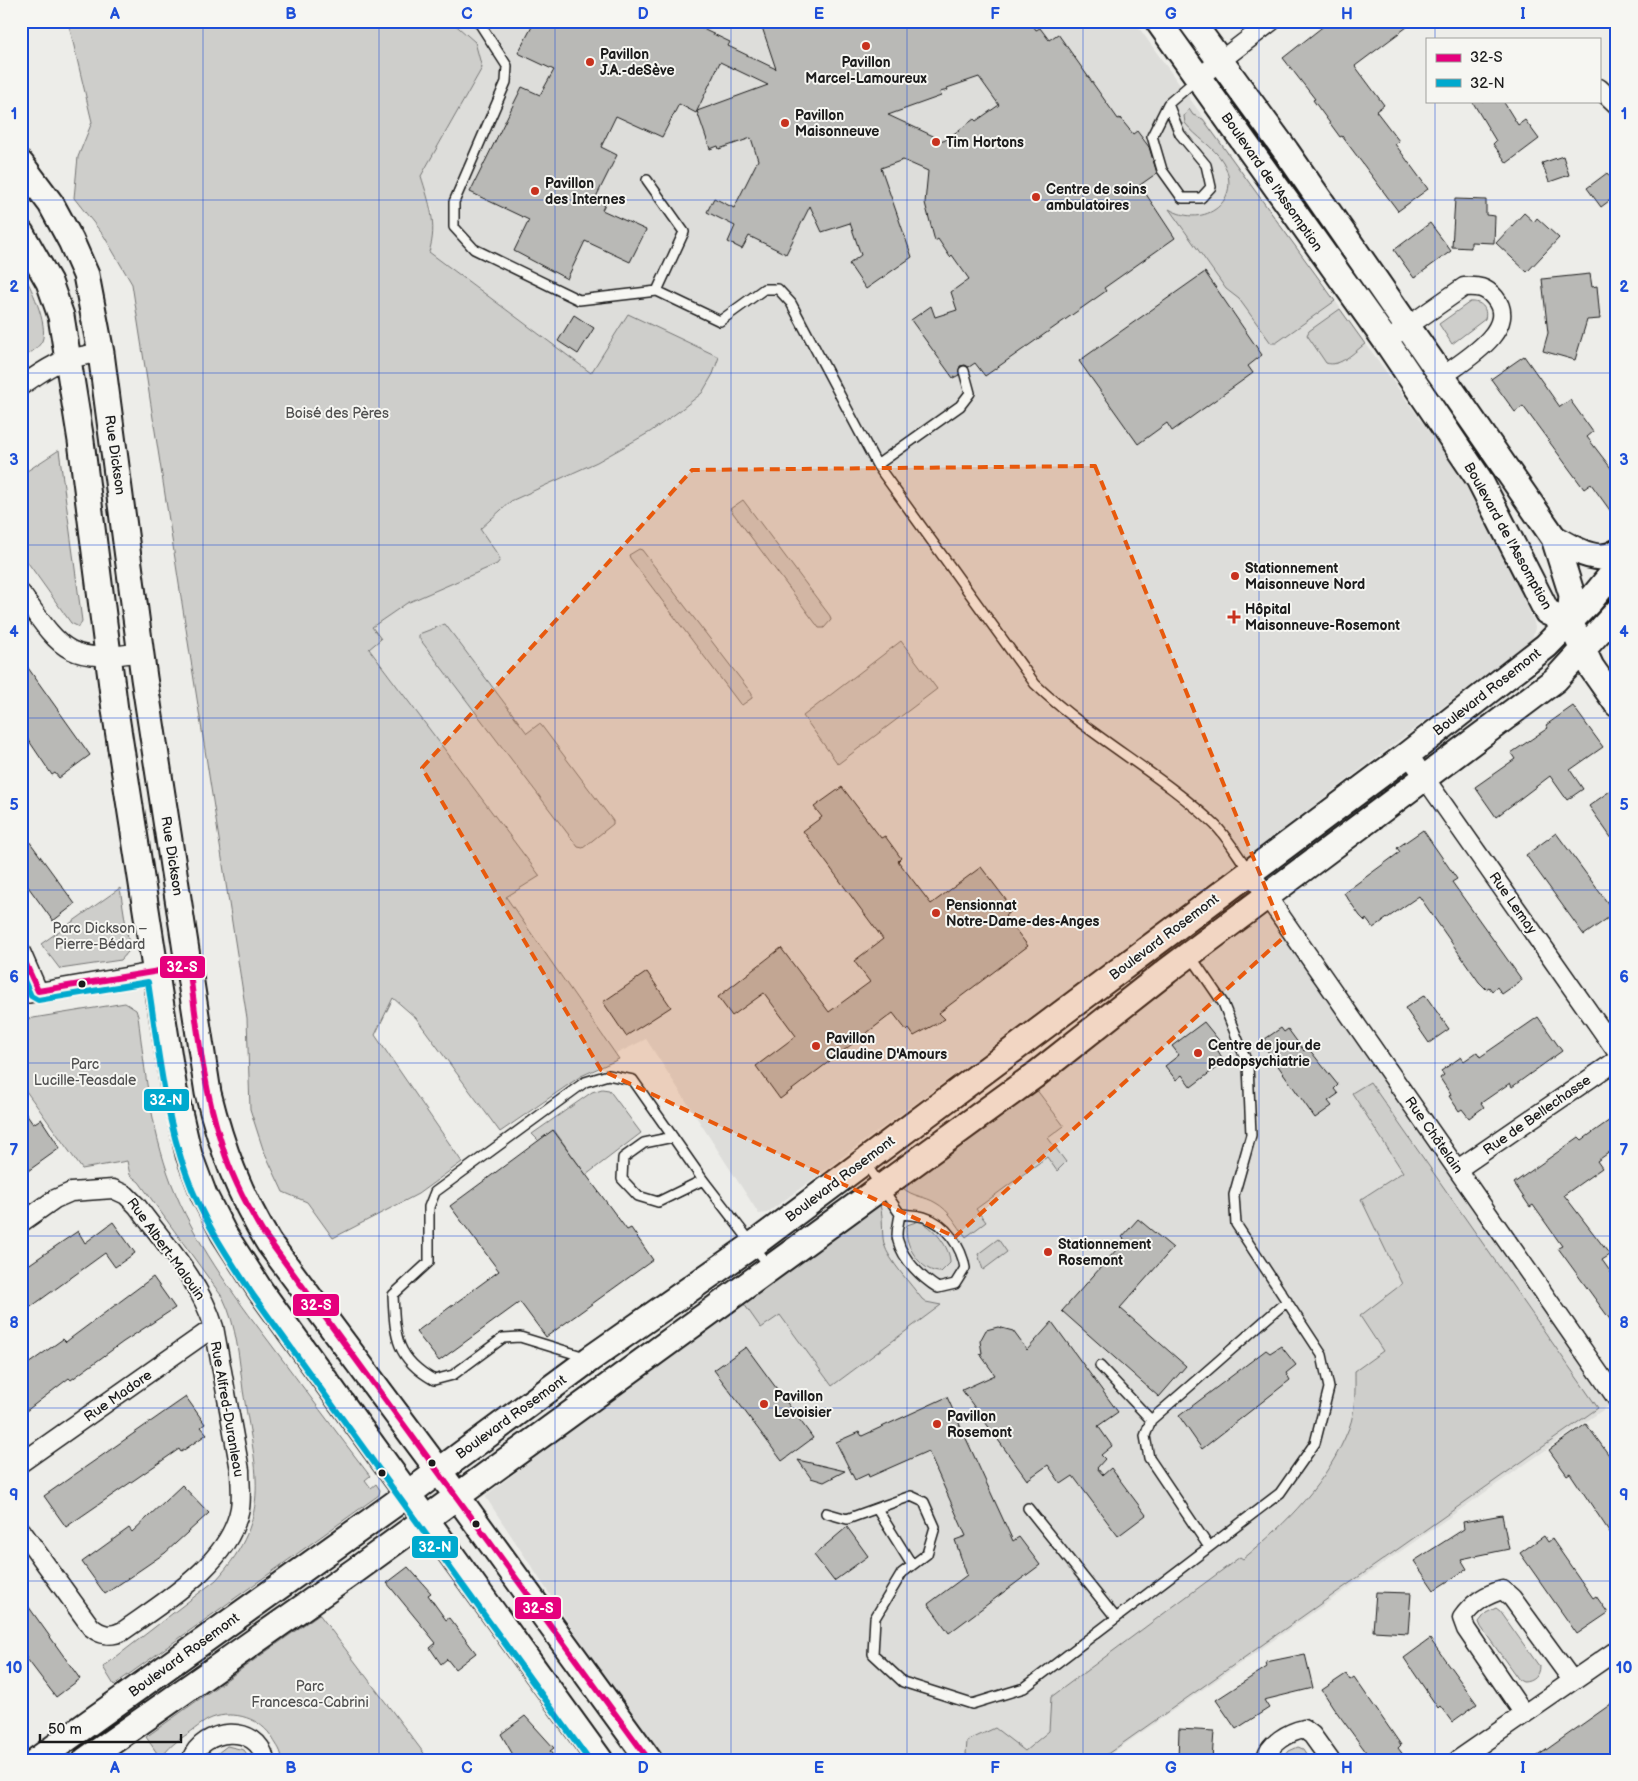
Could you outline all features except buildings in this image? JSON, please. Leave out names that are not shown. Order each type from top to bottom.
[{"type":"main road","name":"Boulevard de l'Assomption","points":[[1158,21],[1386,341],[1479,479],[1547,612],[1570,622]]},
{"type":"main road","name":"Boulevard de l'Assomption","points":[[1191,21],[1286,151],[1554,538],[1572,595],[1570,622],[1591,667],[1617,704]]},
{"type":"main road","name":"Rue Dickson","points":[[21,164],[50,204],[71,241],[86,274],[101,353],[141,652],[189,966],[211,1102],[221,1145],[249,1210],[269,1243],[438,1470],[649,1760]]},
{"type":"main road","points":[[21,232],[49,282],[61,316],[81,441],[108,657],[174,1090],[189,1155],[204,1195],[224,1234],[260,1290],[600,1760]]},
{"type":"main road","points":[[1554,538],[1596,557],[1607,556],[1617,552]]},
{"type":"main road","name":"Boulevard Rosemont","points":[[37,1760],[408,1494],[590,1359],[754,1244],[1408,754],[1546,646],[1570,622],[1617,568]]},
{"type":"main road","name":"Boulevard Rosemont","points":[[86,1760],[426,1518],[881,1185],[1034,1076],[1190,954],[1555,680],[1617,612]]},
{"type":"street","points":[[1198,78],[1272,21]]},
{"type":"street","points":[[1600,89],[1617,105]]},
{"type":"street","points":[[1386,341],[1464,287],[1477,286],[1487,290],[1500,305],[1501,318],[1497,330],[1481,348],[1443,376]]},
{"type":"street","points":[[21,386],[54,363],[68,357],[101,353]]},
{"type":"street","points":[[21,593],[61,645],[78,654],[108,657],[141,652]]},
{"type":"street","name":"Rue Lemay","points":[[1408,754],[1617,1052]]},
{"type":"street","name":"Rue Châtelain","points":[[1250,872],[1617,1399]]},
{"type":"street","points":[[21,952],[30,993],[189,966]]},
{"type":"street","name":"Rue de Bellechasse","points":[[1458,1169],[1617,1060]]},
{"type":"street","name":"Rue Albert-Malouin","points":[[21,1223],[62,1194],[105,1188],[120,1191],[137,1206],[198,1288],[207,1306],[214,1328]]},
{"type":"street","name":"Rue Madore","points":[[21,1464],[214,1328]]},
{"type":"street","name":"Rue Alfred-Duranleau","points":[[21,1530],[91,1627],[106,1635],[124,1631],[192,1580],[220,1550],[231,1531],[240,1509],[240,1470],[214,1328]]},
{"type":"street","points":[[1524,1714],[1466,1629],[1462,1618],[1468,1609],[1490,1593],[1503,1590],[1512,1598],[1572,1680]]},
{"type":"street","points":[[1458,1760],[1617,1650]]},
{"type":"street","points":[[1266,1760],[1270,1748],[1294,1731],[1304,1728],[1312,1735],[1330,1760]]},
{"type":"street","points":[[191,1760],[198,1748],[212,1738],[219,1734],[234,1732],[252,1739],[258,1745],[265,1760]]},
{"type":"lane","points":[[478,21],[507,66],[506,82],[454,202],[454,227],[474,249],[579,300],[657,291],[720,321],[764,289],[778,290],[791,303],[878,465],[1035,684],[1063,711],[1090,732],[1182,796],[1216,827],[1250,872]]},
{"type":"lane","points":[[1168,104],[1180,134],[1206,166],[1211,187],[1201,198],[1182,198],[1162,170],[1152,136],[1168,104],[1198,78]]},
{"type":"lane","points":[[647,180],[684,232],[657,291]]},
{"type":"lane","points":[[878,465],[960,406],[970,393],[964,371]]},
{"type":"lane","points":[[826,1513],[847,1519],[911,1496],[924,1502],[935,1527],[927,1554],[902,1573],[875,1618],[873,1654],[903,1682],[972,1704],[1024,1688],[1116,1618],[1280,1493],[1315,1443],[1329,1388],[1322,1355],[1236,1224],[1234,1195],[1251,1135],[1248,1065],[1223,1003],[1190,954]]},
{"type":"lane","points":[[590,1359],[520,1337],[503,1338],[454,1376],[434,1380],[414,1369],[395,1336],[393,1295],[429,1262],[429,1207],[435,1192],[585,1082],[608,1075],[633,1080],[703,1180],[754,1244],[770,1268]]},
{"type":"lane","points":[[673,1137],[644,1143],[623,1158],[622,1178],[638,1196],[658,1202],[703,1180]]},
{"type":"lane","points":[[864,1162],[900,1214],[897,1240],[904,1254],[925,1280],[938,1288],[955,1284],[965,1268],[963,1253],[944,1228],[926,1217],[900,1214]]},
{"type":"lane","points":[[1209,1547],[1149,1458],[1145,1436],[1151,1420],[1286,1301]]},
{"type":"lane","points":[[1100,1366],[1151,1420]]},
{"type":"lane","points":[[1028,1508],[1116,1618]]},
{"type":"lane","points":[[877,1509],[912,1565]]},
{"type":"highlighted area","points":[[1095,466],[1285,936],[955,1237],[601,1070],[422,768],[692,470]]},
{"type":"shaded area","points":[[296,21],[358,21],[333,26],[309,27]]},
{"type":"shaded area","name":"Hôpital Maisonneuve-Rosemont","points":[[451,21],[1134,21],[1479,501],[1534,622],[1535,628],[1532,639],[1157,925],[767,1213],[759,1214],[646,1039],[616,1054],[506,897],[539,876],[369,648],[380,639],[371,627],[407,603],[497,564],[498,555],[480,529],[511,501],[597,462],[650,432],[701,393],[591,373],[429,252],[432,243],[433,212],[421,176],[482,68],[475,42]]},
{"type":"shaded area","points":[[1267,897],[1617,1400],[1102,1760],[659,1760],[485,1496]]},
{"type":"green space","name":"Boisé des Pères","points":[[68,21],[296,21],[313,26],[328,26],[361,21],[451,21],[475,42],[482,68],[421,176],[433,223],[432,242],[429,252],[591,373],[628,314],[719,357],[713,374],[702,393],[678,412],[650,432],[597,462],[511,501],[480,529],[498,555],[500,560],[497,564],[407,603],[372,627],[381,639],[369,649],[540,876],[506,897],[619,1059],[581,1076],[500,1132],[416,1018],[393,998],[375,1035],[462,1162],[418,1194],[333,1238],[307,1202],[283,1192],[263,1149],[250,1109],[247,1018],[132,284],[104,236],[74,198],[78,157],[92,122]]},
{"type":"green space","points":[[1189,109],[1193,115],[1203,119],[1335,301],[1276,343],[1271,343],[1239,299],[1226,289],[1169,209],[1183,215],[1196,216],[1207,213],[1217,208],[1225,199],[1228,188],[1228,176],[1223,162],[1185,123],[1184,116]]},
{"type":"green space","points":[[21,270],[38,305],[43,325],[43,334],[42,341],[38,346],[21,359]]},
{"type":"green space","points":[[1470,302],[1483,306],[1486,315],[1485,319],[1452,344],[1439,324]]},
{"type":"green space","points":[[1340,309],[1365,344],[1342,361],[1331,364],[1326,363],[1307,335],[1309,331]]},
{"type":"green space","points":[[59,450],[82,621],[79,627],[71,623],[21,553],[21,475]]},
{"type":"green space","points":[[743,500],[830,616],[831,620],[824,628],[819,628],[730,509]]},
{"type":"green space","points":[[639,549],[642,550],[752,694],[752,698],[742,705],[740,704],[630,558],[629,555]]},
{"type":"green space","points":[[445,624],[527,733],[539,724],[541,725],[613,821],[613,824],[583,848],[578,847],[419,638],[419,634]]},
{"type":"green space","points":[[901,641],[937,689],[838,764],[803,716]]},
{"type":"green space","name":"Parc Dickson – Pierre-Bédard","points":[[120,888],[129,945],[128,952],[121,960],[60,969],[41,944]]},
{"type":"green space","name":"Parc Lucille-Teasdale","points":[[125,1003],[136,1010],[138,1016],[143,1058],[158,1142],[180,1204],[202,1246],[242,1305],[370,1476],[365,1480],[371,1488],[376,1484],[380,1490],[379,1495],[114,1685],[103,1667],[216,1580],[235,1557],[247,1534],[254,1512],[256,1490],[252,1444],[237,1343],[228,1309],[223,1298],[139,1182],[130,1175],[127,1161],[82,1169],[21,1084],[21,1020]]},
{"type":"green space","points":[[1370,1082],[1598,1408],[1099,1760],[974,1760],[966,1754],[967,1741],[995,1728],[1025,1751],[1049,1731],[1051,1697],[1240,1557],[1243,1559],[1275,1531],[1305,1500],[1330,1466],[1349,1428],[1353,1414],[1355,1371],[1383,1351],[1360,1316],[1402,1284],[1361,1199],[1403,1172],[1352,1093]]},
{"type":"green space","points":[[602,1089],[609,1090],[641,1133],[586,1175],[554,1130],[539,1141],[532,1134],[592,1092]]},
{"type":"green space","points":[[1036,1089],[1064,1126],[1048,1138],[1066,1162],[1057,1171],[1047,1157],[976,1209],[986,1222],[966,1237],[953,1218],[941,1206],[903,1188]]},
{"type":"green space","points":[[880,1205],[884,1244],[890,1258],[922,1299],[926,1302],[941,1305],[832,1386],[780,1315],[761,1328],[744,1304]]},
{"type":"green space","points":[[919,1221],[940,1238],[948,1251],[950,1263],[941,1272],[927,1268],[910,1248],[907,1240],[907,1225]]},
{"type":"green space","points":[[998,1239],[1007,1252],[983,1270],[978,1254]]},
{"type":"green space","points":[[1496,1608],[1539,1666],[1539,1670],[1534,1678],[1529,1681],[1523,1682],[1519,1680],[1481,1627],[1479,1622],[1486,1613]]},
{"type":"green space","name":"Parc Francesca-Cabrini","points":[[319,1614],[429,1760],[282,1760],[278,1746],[262,1726],[246,1718],[229,1715],[212,1718],[203,1723],[173,1744],[161,1759],[146,1737]]},
{"type":"green space","points":[[227,1746],[244,1750],[251,1760],[209,1760]]},
{"type":"green space","points":[[1298,1747],[1303,1749],[1310,1760],[1282,1760],[1289,1751]]},
{"type":"transit line","name":"32-S","points":[[21,953],[38,991],[189,966],[201,1056],[215,1123],[239,1190],[256,1221],[649,1760]]},
{"type":"transit line","name":"32-N","points":[[21,974],[31,996],[38,1000],[148,982],[167,1105],[179,1153],[193,1192],[216,1237],[253,1295],[589,1760]]},
{"type":"place","name":"Pavillon Marcel-Lamoureux","points":[[866,46]]},
{"type":"place","name":"Pavillon J.A.-deSève","points":[[590,62]]},
{"type":"place","name":"Pavillon Maisonneuve","points":[[785,123]]},
{"type":"place","name":"Tim Hortons","points":[[936,142]]},
{"type":"place","name":"Pavillon des Internes","points":[[535,191]]},
{"type":"place","name":"Centre de soins ambulatoires","points":[[1036,197]]},
{"type":"place","name":"Stationnement Maisonneuve Nord","points":[[1235,576]]},
{"type":"place","name":"Hôpital Maisonneuve-Rosemont","points":[[1234,617]]},
{"type":"place","name":"Pensionnat Notre-Dame-des-Anges","points":[[936,913]]},
{"type":"place","name":"Pavillon Claudine D'Amours","points":[[816,1046]]},
{"type":"place","name":"Centre de jour de pedopsychiatrie","points":[[1198,1053]]},
{"type":"place","name":"Stationnement Rosemont","points":[[1048,1252]]},
{"type":"place","name":"Pavillon Levoisier","points":[[764,1404]]},
{"type":"place","name":"Pavillon Rosemont","points":[[937,1424]]}]
